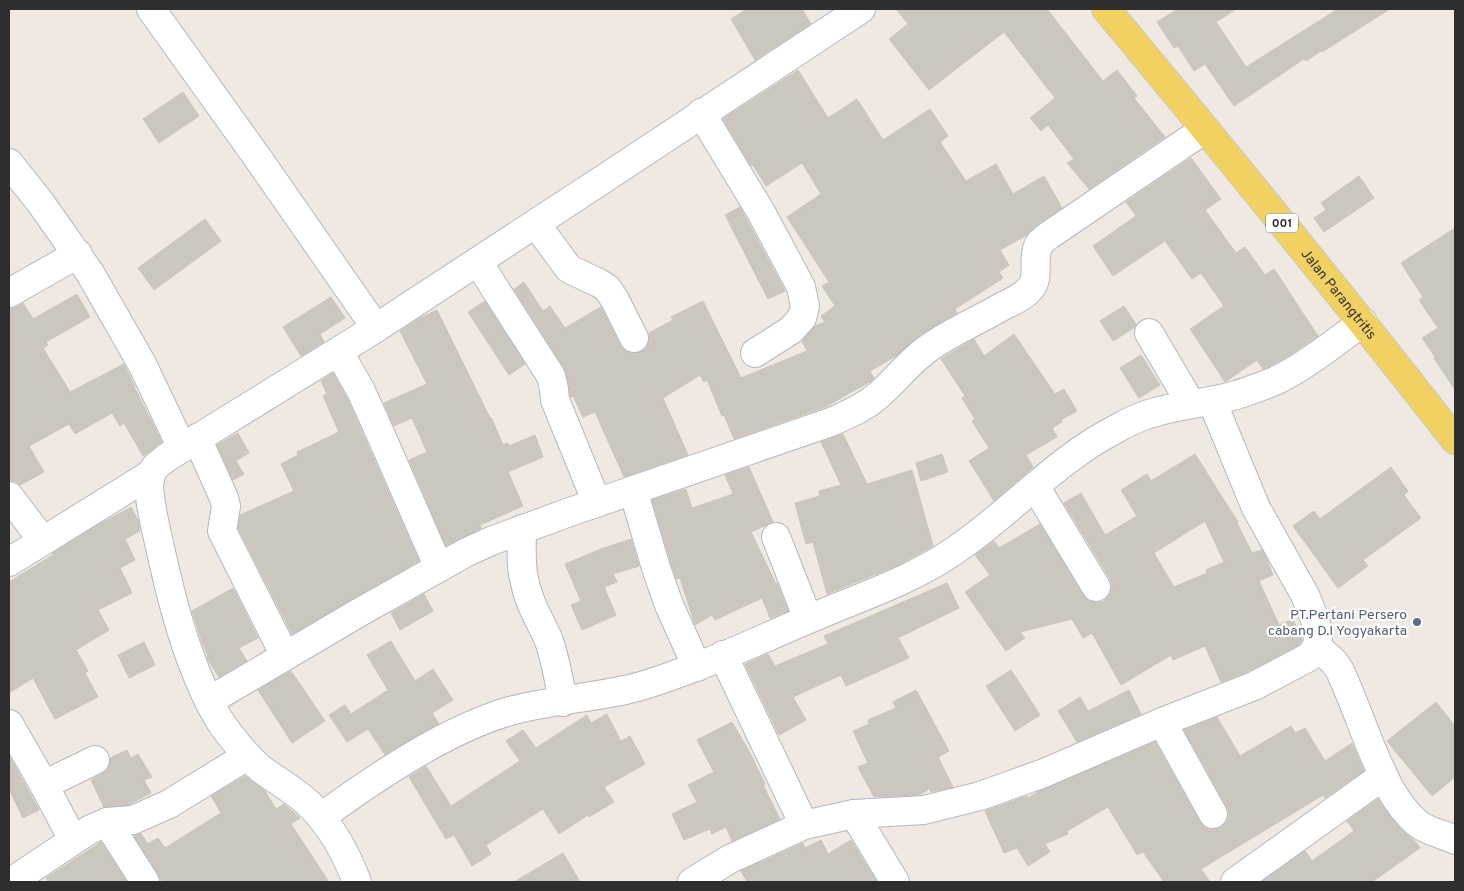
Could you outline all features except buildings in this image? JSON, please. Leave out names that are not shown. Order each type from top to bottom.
[{"type":"main road","name":"Jalan Parangtritis","points":[[1106,9],[1206,128],[1363,322],[1455,440]]},
{"type":"street","points":[[151,9],[376,328]]},
{"type":"street","points":[[9,562],[151,474],[158,464],[190,443],[339,352],[478,262],[861,9]]},
{"type":"street","points":[[701,113],[761,212],[801,287],[805,306],[802,318],[791,330],[755,353]]},
{"type":"street","points":[[209,702],[439,568],[491,541],[597,502],[831,422],[851,413],[873,400],[905,367],[925,351],[1029,291],[1035,280],[1037,251],[1040,244],[1048,236],[1206,128]]},
{"type":"street","points":[[9,164],[78,254],[142,364],[224,498],[226,506],[222,531],[285,656]]},
{"type":"street","points":[[536,224],[569,269],[607,288],[634,338]]},
{"type":"street","points":[[9,293],[78,254]]},
{"type":"street","points":[[478,262],[551,376],[554,400],[597,502]]},
{"type":"street","points":[[321,817],[382,775],[435,744],[488,719],[510,711],[627,690],[651,683],[723,656],[808,619],[874,594],[927,568],[974,537],[1035,486],[1091,443],[1116,428],[1155,412],[1235,395],[1275,380],[1302,365],[1363,322]]},
{"type":"street","points":[[692,882],[750,849],[804,825],[854,814],[924,810],[980,796],[1044,773],[1162,722],[1254,686],[1309,657],[1317,646],[1318,634],[1315,620],[1305,595],[1256,508],[1202,403],[1149,333]]},
{"type":"street","points":[[339,352],[370,411],[439,568]]},
{"type":"street","points":[[151,474],[151,501],[172,603],[182,636],[209,702],[223,726],[247,756],[261,769],[308,804],[333,831],[357,882]]},
{"type":"street","points":[[1035,486],[1096,587]]},
{"type":"street","points":[[633,490],[669,605],[697,666]]},
{"type":"street","points":[[9,496],[43,541]]},
{"type":"street","points":[[522,529],[524,582],[555,659],[563,702]]},
{"type":"street","points":[[776,538],[808,619]]},
{"type":"street","points":[[1317,646],[1334,662],[1340,671],[1383,776],[1394,797],[1418,824],[1455,840]]},
{"type":"street","points":[[723,656],[804,825]]},
{"type":"street","points":[[1162,722],[1213,814]]},
{"type":"street","points":[[9,724],[73,840]]},
{"type":"street","points":[[11,882],[90,830],[107,822],[132,820],[169,804],[247,756]]},
{"type":"street","points":[[44,786],[95,760]]},
{"type":"street","points":[[1235,882],[1383,776]]},
{"type":"street","points":[[854,814],[895,882]]},
{"type":"street","points":[[107,822],[146,882]]},
{"type":"place","name":"PT.Pertani Persero cabang D.I Yogyakarta","points":[[1417,622]]}]
